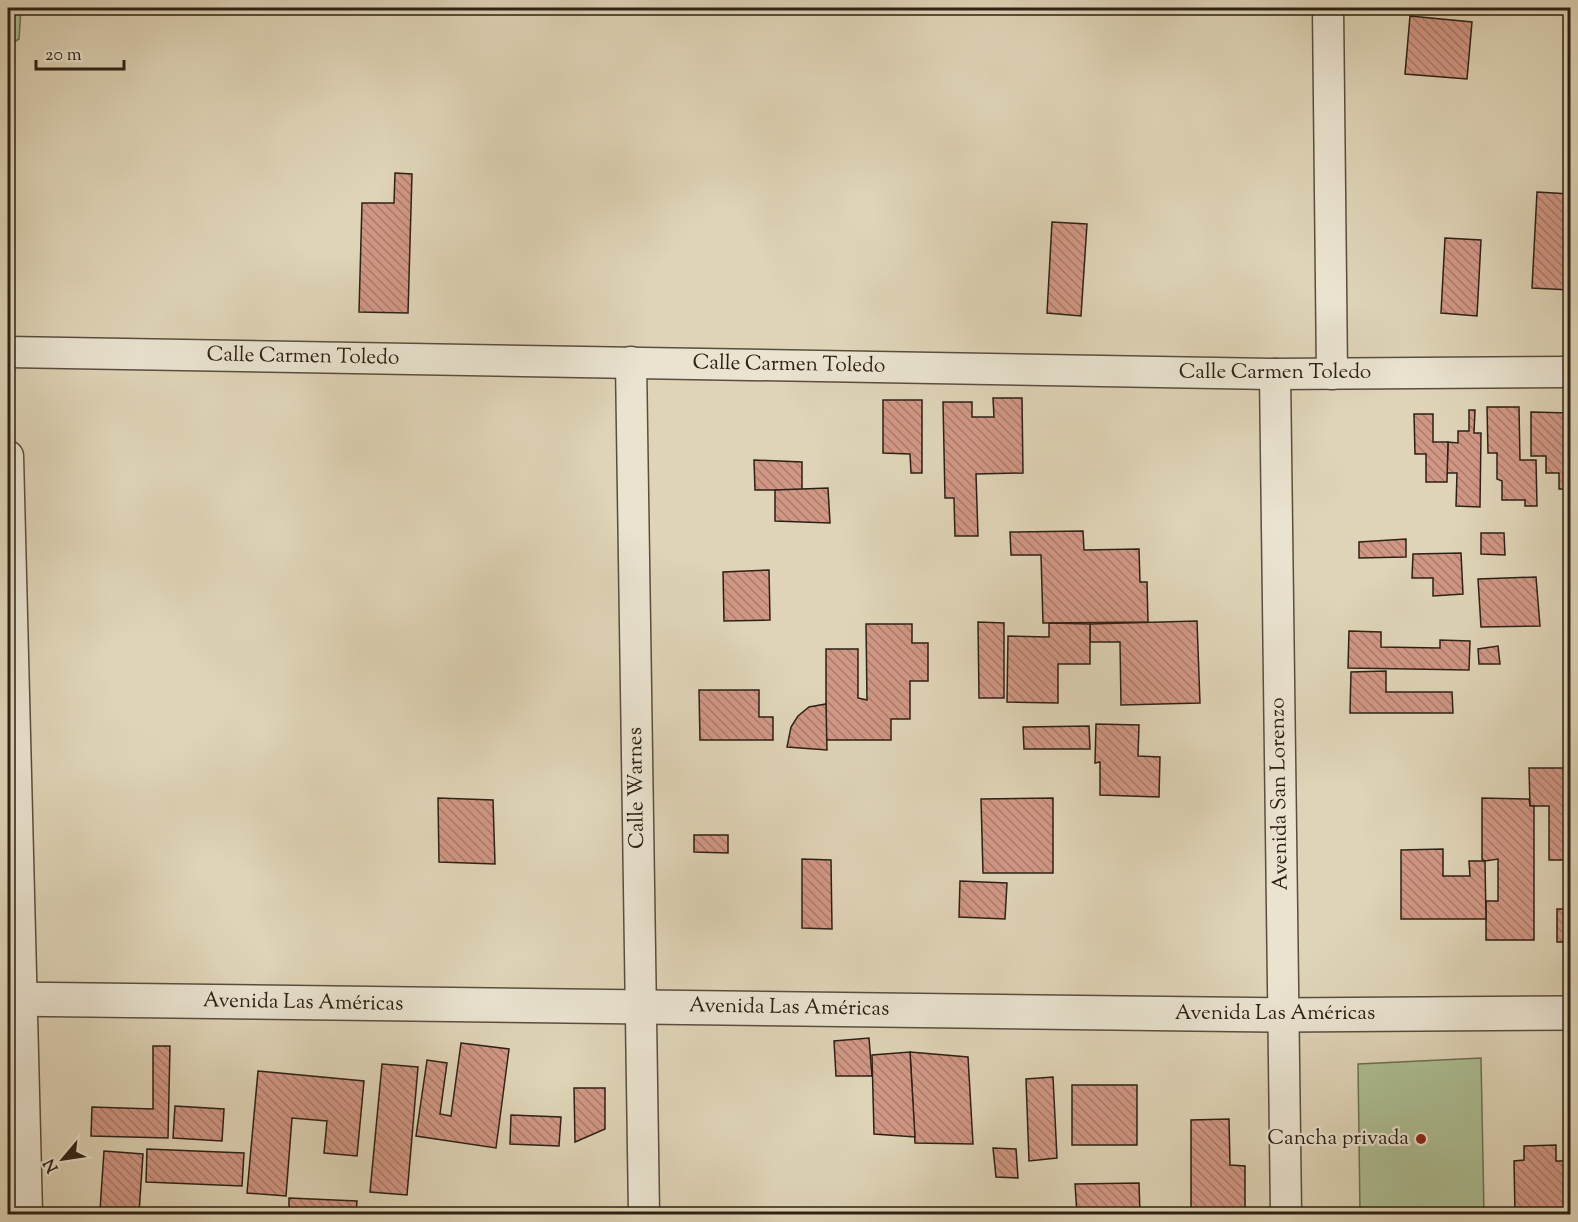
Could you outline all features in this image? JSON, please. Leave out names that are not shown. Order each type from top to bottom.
[{"type":"street","points":[[1328,8],[1332,374]]},
{"type":"street","name":"Calle Carmen Toledo","points":[[8,352],[1275,374],[1570,372]]},
{"type":"street","name":"Calle Warnes","points":[[631,362],[644,1215]]},
{"type":"street","name":"Avenida San Lorenzo","points":[[1275,374],[1286,1215]]},
{"type":"street","points":[[8,456],[14,999],[27,1215]]},
{"type":"street","name":"Avenida Las Américas","points":[[14,999],[1282,1015],[1570,1013]]},
{"type":"green space","points":[[8,8],[21,8],[19,39],[8,46]]},
{"type":"green space","name":"Cancha privada","points":[[1481,1058],[1484,1214],[1360,1214],[1358,1064]]},
{"type":"building","points":[[1410,16],[1472,22],[1467,79],[1405,74]]},
{"type":"building","points":[[395,173],[412,174],[408,313],[359,312],[362,203],[394,203]]},
{"type":"building","points":[[1537,192],[1570,194],[1570,290],[1532,288]]},
{"type":"building","points":[[1052,222],[1087,224],[1081,316],[1047,313]]},
{"type":"building","points":[[1445,238],[1481,240],[1477,316],[1441,313]]},
{"type":"building","points":[[993,398],[1022,398],[1023,473],[976,474],[978,536],[955,536],[954,498],[945,498],[943,402],[972,402],[972,417],[994,417]]},
{"type":"building","points":[[883,400],[922,400],[922,473],[911,473],[910,454],[883,453]]},
{"type":"building","points":[[1487,407],[1519,407],[1520,460],[1536,460],[1537,506],[1525,506],[1525,500],[1502,500],[1502,481],[1497,479],[1497,453],[1488,453]]},
{"type":"building","points":[[1469,410],[1475,410],[1474,433],[1481,433],[1480,507],[1456,506],[1457,473],[1447,473],[1448,442],[1458,443],[1458,431],[1469,431]]},
{"type":"building","points":[[1531,412],[1570,413],[1570,489],[1559,489],[1559,473],[1546,473],[1546,456],[1531,456]]},
{"type":"building","points":[[1414,414],[1433,414],[1433,442],[1448,442],[1447,482],[1426,482],[1426,454],[1415,454]]},
{"type":"building","points":[[754,460],[802,462],[802,490],[755,490]]},
{"type":"building","points":[[828,488],[830,523],[775,521],[775,490]]},
{"type":"building","points":[[1083,531],[1084,550],[1139,549],[1140,582],[1147,582],[1148,622],[1043,623],[1041,555],[1011,555],[1010,532]]},
{"type":"building","points":[[1481,533],[1504,533],[1505,555],[1481,554]]},
{"type":"building","points":[[1406,539],[1406,557],[1359,558],[1359,542]]},
{"type":"building","points":[[1461,553],[1463,594],[1433,596],[1433,578],[1412,578],[1413,554]]},
{"type":"building","points":[[769,570],[770,620],[724,621],[723,572]]},
{"type":"building","points":[[1536,577],[1540,626],[1481,627],[1478,579]]},
{"type":"building","points":[[1197,621],[1200,703],[1121,705],[1120,642],[1090,642],[1090,624]]},
{"type":"building","points":[[978,622],[1004,623],[1004,698],[979,698]]},
{"type":"building","points":[[1049,623],[1090,624],[1090,664],[1058,664],[1058,703],[1007,702],[1008,636],[1049,637]]},
{"type":"building","points":[[866,624],[912,624],[912,643],[928,643],[928,681],[910,681],[910,719],[891,719],[891,740],[826,740],[826,649],[858,649],[858,698],[867,700]]},
{"type":"building","points":[[1349,631],[1381,632],[1381,647],[1440,648],[1440,640],[1470,641],[1469,670],[1348,668]]},
{"type":"building","points":[[1498,646],[1500,664],[1479,664],[1478,649]]},
{"type":"building","points":[[1386,671],[1386,692],[1452,692],[1453,713],[1350,713],[1351,672]]},
{"type":"building","points":[[699,690],[759,690],[759,717],[773,717],[773,740],[700,740]]},
{"type":"building","points":[[826,704],[827,750],[787,747],[791,727],[798,716],[809,707]]},
{"type":"building","points":[[1096,724],[1139,725],[1138,756],[1160,757],[1159,797],[1100,795],[1100,762],[1095,763]]},
{"type":"building","points":[[1089,726],[1090,749],[1024,749],[1023,727]]},
{"type":"building","points":[[1529,768],[1570,768],[1570,860],[1549,860],[1549,806],[1530,806]]},
{"type":"building","points":[[438,798],[493,800],[495,864],[439,862]]},
{"type":"building","points":[[1053,798],[1053,873],[983,873],[981,799]]},
{"type":"building","points":[[1482,798],[1529,799],[1530,806],[1534,806],[1534,940],[1486,940],[1486,901],[1498,901],[1498,859],[1485,861],[1482,859]]},
{"type":"building","points":[[694,835],[728,835],[728,853],[694,852]]},
{"type":"building","points":[[1443,849],[1443,876],[1470,876],[1469,861],[1485,861],[1486,919],[1401,919],[1401,850]]},
{"type":"building","points":[[802,859],[831,860],[832,929],[802,928]]},
{"type":"building","points":[[960,881],[1007,883],[1005,919],[959,917]]},
{"type":"building","points":[[1557,909],[1570,909],[1570,942],[1557,942]]},
{"type":"building","points":[[869,1038],[872,1076],[836,1076],[834,1041]]},
{"type":"building","points":[[461,1043],[509,1049],[496,1148],[416,1136],[427,1060],[447,1063],[440,1114],[451,1116]]},
{"type":"building","points":[[153,1046],[170,1046],[168,1138],[91,1136],[92,1107],[153,1109]]},
{"type":"building","points":[[910,1052],[968,1057],[973,1144],[915,1143]]},
{"type":"building","points":[[910,1052],[915,1137],[874,1134],[872,1055]]},
{"type":"building","points":[[382,1064],[418,1067],[407,1195],[370,1192]]},
{"type":"building","points":[[258,1071],[364,1081],[357,1156],[324,1153],[327,1121],[292,1118],[286,1196],[247,1193]]},
{"type":"building","points":[[1053,1077],[1057,1158],[1029,1161],[1026,1079]]},
{"type":"building","points":[[1072,1085],[1137,1085],[1137,1145],[1072,1145]]},
{"type":"building","points":[[574,1088],[605,1088],[605,1129],[575,1142]]},
{"type":"building","points":[[175,1106],[224,1109],[222,1141],[173,1138]]},
{"type":"building","points":[[511,1115],[561,1117],[559,1146],[510,1144]]},
{"type":"building","points":[[1229,1119],[1230,1165],[1245,1166],[1245,1214],[1191,1214],[1191,1120]]},
{"type":"building","points":[[1556,1145],[1556,1161],[1570,1161],[1570,1214],[1515,1214],[1514,1161],[1524,1160],[1524,1146]]},
{"type":"building","points":[[993,1148],[1016,1149],[1018,1178],[996,1177]]},
{"type":"building","points":[[147,1149],[244,1153],[242,1186],[146,1182]]},
{"type":"building","points":[[104,1151],[143,1154],[139,1213],[100,1210]]},
{"type":"building","points":[[1139,1183],[1140,1214],[1077,1214],[1075,1184]]},
{"type":"building","points":[[289,1198],[357,1201],[356,1214],[289,1214]]},
{"type":"place","name":"Cancha privada","points":[[1421,1139]]}]
